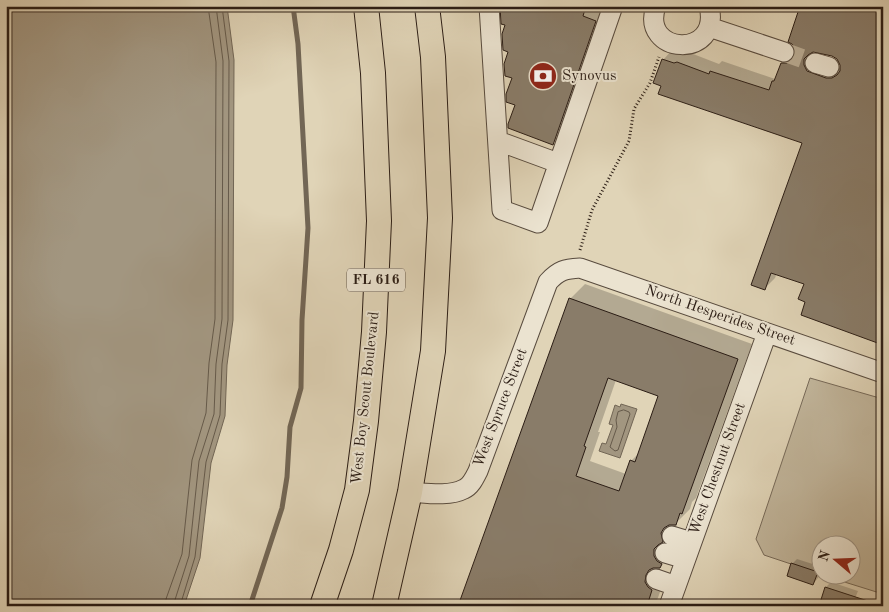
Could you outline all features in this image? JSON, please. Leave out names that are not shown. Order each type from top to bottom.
[{"type":"main road","name":"West Boy Scout Boulevard","points":[[322,606],[341,550],[357,490],[366,421],[374,332],[378,221],[373,72],[366,6]]},
{"type":"main road","points":[[384,606],[410,492],[432,351],[440,218],[433,57],[427,6]]},
{"type":"street","points":[[489,6],[502,210],[538,223],[613,6]]},
{"type":"street","points":[[656,6],[654,23],[658,32],[664,39],[682,46],[692,44],[701,39],[709,27],[711,14],[709,6]]},
{"type":"street","points":[[709,27],[784,52]]},
{"type":"street","points":[[498,141],[558,163]]},
{"type":"street","name":"North Hesperides Street","points":[[556,274],[567,268],[580,268],[883,373]]},
{"type":"street","name":"West Spruce Street","points":[[410,492],[452,493],[465,489],[473,481],[548,282],[556,274]]},
{"type":"street","name":"West Chestnut Street","points":[[669,606],[767,333]]},
{"type":"street","points":[[669,544],[688,551]]},
{"type":"street","points":[[656,579],[676,586]]},
{"type":"path","points":[[578,256],[592,210],[629,141],[634,109],[650,83],[664,39]]},
{"type":"shaded area","points":[[810,378],[883,399],[883,594],[851,584],[862,584],[862,534],[812,534],[812,571],[764,555],[756,539]]},
{"type":"water","points":[[6,6],[227,6],[234,60],[233,320],[227,365],[225,416],[211,463],[200,558],[184,606],[6,606]]},
{"type":"water","points":[[621,404],[637,409],[620,458],[599,451],[602,443],[606,444],[613,425],[609,424],[615,405],[620,407]]},
{"type":"building","name":"Synovus","points":[[500,6],[586,6],[583,16],[596,21],[553,145],[508,128],[515,105],[506,102],[506,94],[512,78],[505,76],[504,64],[508,52],[503,50],[502,34],[505,25],[501,24]]},
{"type":"building","points":[[800,6],[883,6],[883,345],[801,315],[805,302],[798,299],[804,284],[771,273],[765,290],[751,285],[802,143],[658,94],[661,86],[653,83],[662,59],[674,63],[677,62],[709,74],[710,71],[769,90],[781,63],[787,63],[794,56],[795,49],[788,42]],"holes":[[[813,52],[837,59],[840,65],[840,71],[832,78],[826,78],[807,71],[804,65],[804,59]]]},
{"type":"building","points":[[569,298],[738,359],[682,514],[680,513],[676,525],[669,525],[664,528],[661,533],[663,542],[654,549],[654,556],[662,564],[660,568],[649,570],[646,575],[645,582],[652,590],[647,606],[458,606]],"holes":[[[608,378],[658,396],[635,462],[630,460],[619,491],[576,476],[586,447],[584,446]]]},
{"type":"building","points":[[791,563],[812,570],[813,584],[813,585],[787,576]]},
{"type":"building","points":[[825,587],[874,603],[873,606],[819,606]]},
{"type":"waterway","points":[[250,606],[282,508],[287,477],[290,427],[301,388],[302,320],[308,228],[298,44],[293,6]]},
{"type":"tunnel","points":[[784,52],[815,63]]},
{"type":"place","name":"Synovus","points":[[543,76]]}]
